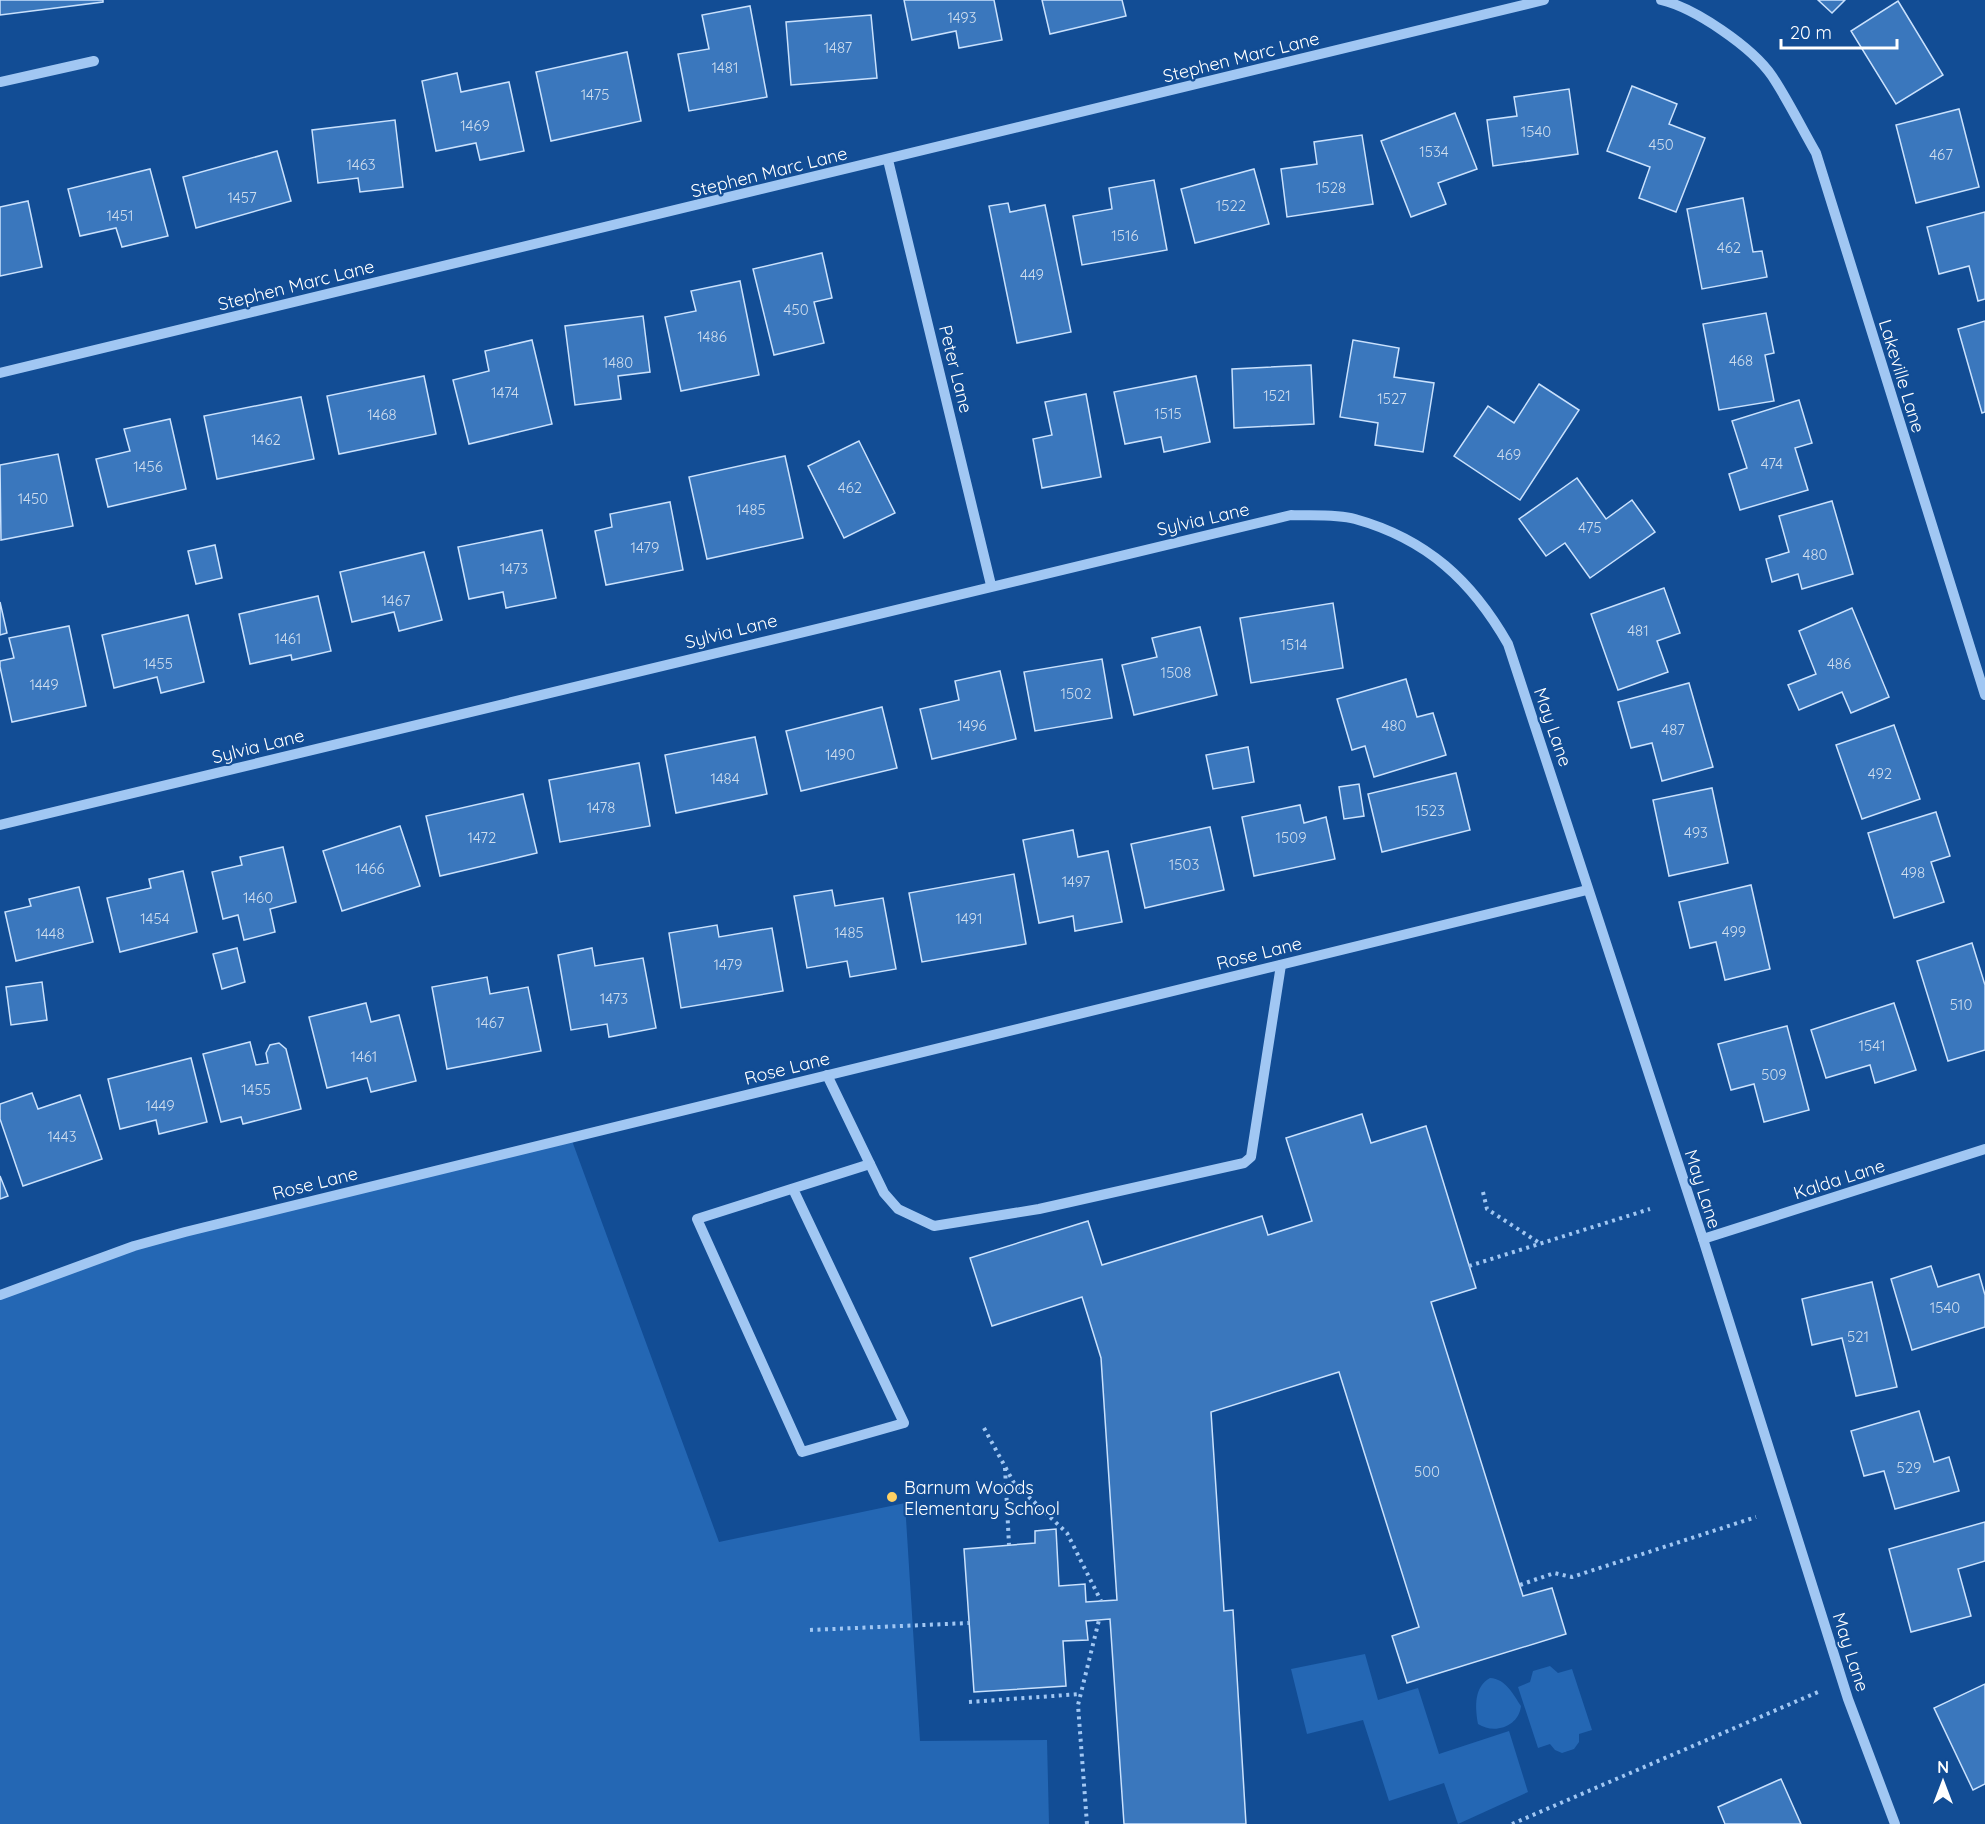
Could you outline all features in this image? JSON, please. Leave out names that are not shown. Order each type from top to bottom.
[{"type":"street","name":"Stephen Marc Lane","points":[[0,373],[1544,0]]},
{"type":"street","name":"Lakeville Lane","points":[[1661,0],[1673,3],[1721,27],[1770,74],[1816,153],[1985,695]]},
{"type":"street","points":[[0,82],[94,61]]},
{"type":"street","name":"Peter Lane","points":[[888,160],[991,585]]},
{"type":"street","name":"Sylvia Lane","points":[[0,825],[991,585],[1291,515],[1354,519],[1417,544],[1459,575]]},
{"type":"street","name":"May Lane","points":[[1459,575],[1489,610],[1508,644],[1703,1239],[1848,1699],[1895,1824]]},
{"type":"street","name":"Rose Lane","points":[[0,1295],[134,1246],[184,1232],[1587,890]]},
{"type":"street","points":[[827,1075],[884,1193],[898,1209],[934,1226],[1038,1209],[1244,1163],[1251,1157],[1281,965]]},
{"type":"street","name":"Kalda Lane","points":[[1703,1239],[1985,1149]]},
{"type":"street","points":[[793,1189],[904,1423],[802,1452],[697,1219],[870,1164]]},
{"type":"path","points":[[1482,1192],[1487,1209],[1541,1244]]},
{"type":"path","points":[[1469,1266],[1650,1209]]},
{"type":"path","points":[[984,1428],[1014,1483],[1067,1533],[1101,1601]]},
{"type":"path","points":[[1005,1467],[1009,1545]]},
{"type":"path","points":[[1520,1585],[1554,1574],[1572,1577],[1756,1517]]},
{"type":"path","points":[[1087,1824],[1078,1705],[1099,1620]]},
{"type":"path","points":[[810,1630],[969,1623]]},
{"type":"path","points":[[1512,1824],[1818,1692]]},
{"type":"path","points":[[969,1702],[1081,1694]]},
{"type":"shaded area","points":[[571,1138],[719,1542],[905,1503],[920,1741],[1047,1740],[1049,1824],[0,1824],[0,1295],[134,1246]]},
{"type":"shaded area","points":[[1365,1654],[1378,1700],[1418,1688],[1439,1754],[1509,1731],[1528,1792],[1458,1824],[1444,1783],[1389,1801],[1363,1720],[1307,1734],[1291,1669]]},
{"type":"shaded area","points":[[1550,1666],[1558,1673],[1572,1669],[1592,1730],[1579,1734],[1579,1742],[1574,1749],[1562,1753],[1550,1744],[1538,1748],[1518,1687],[1530,1682],[1533,1671]]},
{"type":"shaded area","points":[[1490,1678],[1505,1684],[1521,1706],[1516,1719],[1505,1727],[1492,1729],[1478,1724],[1476,1704],[1478,1692]]},
{"type":"building","points":[[0,0],[103,0],[103,2],[0,15]]},
{"type":"building","points":[[904,0],[994,0],[1002,40],[959,48],[956,31],[912,40]]},
{"type":"building","points":[[1042,0],[1122,0],[1126,16],[1050,34]]},
{"type":"building","points":[[1818,0],[1845,0],[1832,13]]},
{"type":"building","points":[[1898,1],[1943,75],[1896,104],[1851,31]]},
{"type":"building","points":[[750,6],[767,97],[689,111],[678,54],[709,49],[702,15]]},
{"type":"building","points":[[871,15],[877,78],[791,85],[786,22]]},
{"type":"building","points":[[627,52],[641,121],[551,141],[536,72]]},
{"type":"building","points":[[457,73],[461,92],[509,82],[524,151],[480,160],[476,143],[436,151],[422,81]]},
{"type":"building","points":[[1632,86],[1677,104],[1669,124],[1705,138],[1676,212],[1639,198],[1650,167],[1607,151]]},
{"type":"building","points":[[1569,89],[1578,154],[1493,166],[1487,120],[1517,116],[1514,97]]},
{"type":"building","points":[[1959,109],[1979,187],[1916,203],[1896,125]]},
{"type":"building","points":[[1455,113],[1477,169],[1438,183],[1446,204],[1411,217],[1381,141]]},
{"type":"building","points":[[395,120],[403,187],[360,192],[358,178],[318,183],[312,130]]},
{"type":"building","points":[[1362,135],[1373,204],[1287,217],[1281,169],[1317,164],[1314,142]]},
{"type":"building","points":[[277,151],[291,201],[196,228],[183,177]]},
{"type":"building","points":[[150,169],[168,236],[122,247],[116,228],[80,236],[68,189]]},
{"type":"building","points":[[1254,169],[1269,224],[1195,243],[1181,189]]},
{"type":"building","points":[[1154,180],[1167,250],[1082,265],[1073,216],[1112,209],[1109,188]]},
{"type":"building","points":[[1743,198],[1753,252],[1762,251],[1767,277],[1702,289],[1687,209]]},
{"type":"building","points":[[28,201],[42,267],[0,276],[0,207]]},
{"type":"building","points":[[1008,203],[1010,212],[1045,205],[1071,332],[1017,343],[989,206]]},
{"type":"building","points":[[1985,212],[1985,299],[1978,301],[1969,266],[1939,274],[1927,227]]},
{"type":"building","points":[[822,253],[832,298],[814,302],[824,343],[774,355],[753,269]]},
{"type":"building","points":[[740,281],[759,375],[681,391],[665,317],[696,311],[691,291]]},
{"type":"building","points":[[1766,313],[1774,353],[1765,355],[1774,401],[1719,410],[1703,324]]},
{"type":"building","points":[[643,316],[650,372],[618,376],[621,399],[575,405],[565,326]]},
{"type":"building","points":[[1985,321],[1985,412],[1982,413],[1958,329]]},
{"type":"building","points":[[532,340],[552,424],[469,444],[453,380],[489,371],[485,351]]},
{"type":"building","points":[[1353,340],[1399,348],[1394,377],[1434,383],[1423,452],[1375,445],[1378,423],[1340,417]]},
{"type":"building","points":[[1311,365],[1314,424],[1234,428],[1232,369]]},
{"type":"building","points":[[424,376],[436,434],[339,454],[327,396]]},
{"type":"building","points":[[1196,376],[1210,442],[1164,452],[1161,437],[1125,444],[1114,392]]},
{"type":"building","points":[[1539,384],[1579,410],[1520,500],[1454,456],[1488,406],[1514,423]]},
{"type":"building","points":[[1086,394],[1101,477],[1042,488],[1033,439],[1052,435],[1045,402]]},
{"type":"building","points":[[301,397],[314,459],[217,479],[204,416]]},
{"type":"building","points":[[1799,400],[1812,443],[1795,448],[1808,490],[1740,510],[1729,474],[1747,468],[1732,421]]},
{"type":"building","points":[[170,419],[186,489],[108,507],[96,459],[130,451],[124,429]]},
{"type":"building","points":[[859,441],[895,513],[844,538],[808,466]]},
{"type":"building","points":[[58,454],[73,526],[1,540],[0,465]]},
{"type":"building","points":[[785,456],[803,538],[707,559],[689,477]]},
{"type":"building","points":[[1577,478],[1606,519],[1632,500],[1655,532],[1590,578],[1565,543],[1546,556],[1519,519]]},
{"type":"building","points":[[1832,501],[1853,574],[1802,589],[1798,574],[1772,582],[1766,559],[1789,552],[1779,516]]},
{"type":"building","points":[[670,502],[683,570],[606,585],[595,531],[612,527],[610,514]]},
{"type":"building","points":[[542,530],[556,598],[506,608],[503,592],[469,599],[458,547]]},
{"type":"building","points":[[215,545],[222,578],[196,584],[188,551]]},
{"type":"building","points":[[424,552],[442,620],[399,631],[394,612],[352,622],[340,572]]},
{"type":"building","points":[[1664,588],[1680,633],[1657,641],[1668,672],[1618,690],[1591,614]]},
{"type":"building","points":[[318,596],[331,651],[292,660],[291,655],[250,664],[239,614]]},
{"type":"building","points":[[0,602],[7,633],[0,635]]},
{"type":"building","points":[[1333,603],[1343,668],[1251,683],[1240,618]]},
{"type":"building","points":[[1852,608],[1889,697],[1851,713],[1842,692],[1799,710],[1788,685],[1816,674],[1799,631]]},
{"type":"building","points":[[188,615],[204,682],[161,693],[157,677],[114,688],[102,635]]},
{"type":"building","points":[[69,626],[86,706],[12,722],[0,667],[0,661],[14,658],[9,638]]},
{"type":"building","points":[[1200,627],[1217,695],[1134,715],[1122,665],[1157,657],[1152,638]]},
{"type":"building","points":[[1102,659],[1112,718],[1035,731],[1024,672]]},
{"type":"building","points":[[1000,671],[1016,739],[932,759],[920,709],[959,700],[955,681]]},
{"type":"building","points":[[1406,679],[1417,717],[1433,713],[1446,755],[1374,777],[1365,746],[1352,750],[1337,699]]},
{"type":"building","points":[[1689,683],[1713,767],[1662,781],[1652,743],[1631,748],[1618,702]]},
{"type":"building","points":[[882,707],[897,768],[801,791],[786,731]]},
{"type":"building","points":[[1894,725],[1920,799],[1862,819],[1836,745]]},
{"type":"building","points":[[755,737],[767,794],[676,813],[665,755]]},
{"type":"building","points":[[1248,747],[1254,782],[1213,789],[1206,755]]},
{"type":"building","points":[[639,763],[650,826],[560,842],[549,780]]},
{"type":"building","points":[[1456,773],[1470,830],[1382,852],[1368,794]]},
{"type":"building","points":[[1359,784],[1364,816],[1344,819],[1339,787]]},
{"type":"building","points":[[1712,788],[1728,863],[1669,876],[1653,800]]},
{"type":"building","points":[[523,794],[537,853],[440,876],[426,816]]},
{"type":"building","points":[[1300,805],[1304,823],[1326,817],[1335,859],[1254,876],[1242,817]]},
{"type":"building","points":[[1936,812],[1950,856],[1931,862],[1944,902],[1894,918],[1868,833]]},
{"type":"building","points":[[400,826],[420,886],[342,911],[323,851]]},
{"type":"building","points":[[1210,827],[1224,890],[1145,908],[1131,844]]},
{"type":"building","points":[[1073,830],[1078,857],[1108,851],[1122,922],[1075,931],[1073,916],[1039,923],[1023,840]]},
{"type":"building","points":[[283,847],[296,902],[270,909],[275,932],[244,940],[238,915],[223,919],[212,872],[242,865],[240,857]]},
{"type":"building","points":[[183,871],[197,932],[120,952],[107,898],[151,888],[149,879]]},
{"type":"building","points":[[1014,874],[1026,944],[922,962],[909,893]]},
{"type":"building","points":[[1751,885],[1770,969],[1725,980],[1716,942],[1690,948],[1679,902]]},
{"type":"building","points":[[79,887],[93,942],[16,961],[5,912],[31,906],[29,899]]},
{"type":"building","points":[[832,890],[835,906],[883,898],[896,969],[850,977],[847,961],[807,968],[794,896]]},
{"type":"building","points":[[717,925],[719,937],[772,928],[783,991],[681,1008],[669,933]]},
{"type":"building","points":[[1972,943],[1985,985],[1985,1050],[1948,1061],[1917,961]]},
{"type":"building","points":[[237,948],[245,982],[222,989],[213,954]]},
{"type":"building","points":[[592,948],[595,966],[643,958],[656,1028],[609,1037],[607,1024],[571,1030],[558,955]]},
{"type":"building","points":[[487,977],[490,994],[528,987],[541,1051],[447,1069],[432,987]]},
{"type":"building","points":[[42,982],[47,1020],[11,1025],[6,987]]},
{"type":"building","points":[[366,1003],[371,1022],[399,1015],[416,1081],[371,1092],[367,1078],[327,1088],[309,1017]]},
{"type":"building","points":[[1894,1003],[1916,1070],[1875,1083],[1870,1065],[1826,1078],[1811,1030]]},
{"type":"building","points":[[1787,1026],[1809,1110],[1764,1122],[1754,1084],[1731,1090],[1718,1044]]},
{"type":"building","points":[[250,1042],[256,1065],[268,1063],[266,1053],[270,1045],[279,1043],[286,1049],[301,1109],[243,1124],[241,1117],[221,1122],[203,1054]]},
{"type":"building","points":[[191,1058],[207,1122],[159,1134],[156,1120],[120,1129],[108,1079]]},
{"type":"building","points":[[32,1093],[38,1109],[80,1095],[102,1159],[23,1186],[0,1119],[0,1104]]},
{"type":"building","points":[[1362,1114],[1371,1143],[1426,1126],[1476,1288],[1431,1302],[1523,1596],[1552,1588],[1566,1634],[1407,1683],[1392,1636],[1419,1627],[1339,1372],[1211,1412],[1224,1611],[1233,1610],[1246,1824],[1124,1824],[1110,1619],[1086,1621],[1088,1640],[1063,1641],[1066,1686],[974,1692],[964,1549],[1035,1543],[1035,1531],[1056,1529],[1059,1586],[1085,1584],[1086,1602],[1117,1600],[1101,1358],[1082,1297],[992,1326],[970,1258],[1088,1221],[1102,1265],[1262,1216],[1268,1235],[1312,1221],[1286,1138]]},
{"type":"building","points":[[0,1176],[8,1196],[0,1199]]},
{"type":"building","points":[[1931,1266],[1938,1287],[1979,1274],[1985,1295],[1985,1327],[1912,1350],[1891,1279]]},
{"type":"building","points":[[1872,1282],[1897,1387],[1856,1396],[1842,1338],[1812,1345],[1802,1299]]},
{"type":"building","points":[[1919,1411],[1934,1462],[1949,1457],[1959,1491],[1895,1509],[1884,1471],[1864,1476],[1851,1431]]},
{"type":"building","points":[[1985,1522],[1985,1561],[1958,1569],[1971,1616],[1911,1632],[1889,1549]]},
{"type":"building","points":[[1985,1684],[1985,1784],[1973,1790],[1934,1708]]},
{"type":"building","points":[[1781,1779],[1801,1824],[1725,1824],[1718,1807]]},
{"type":"place","name":"Barnum Woods Elementary School","points":[[892,1497]]}]
